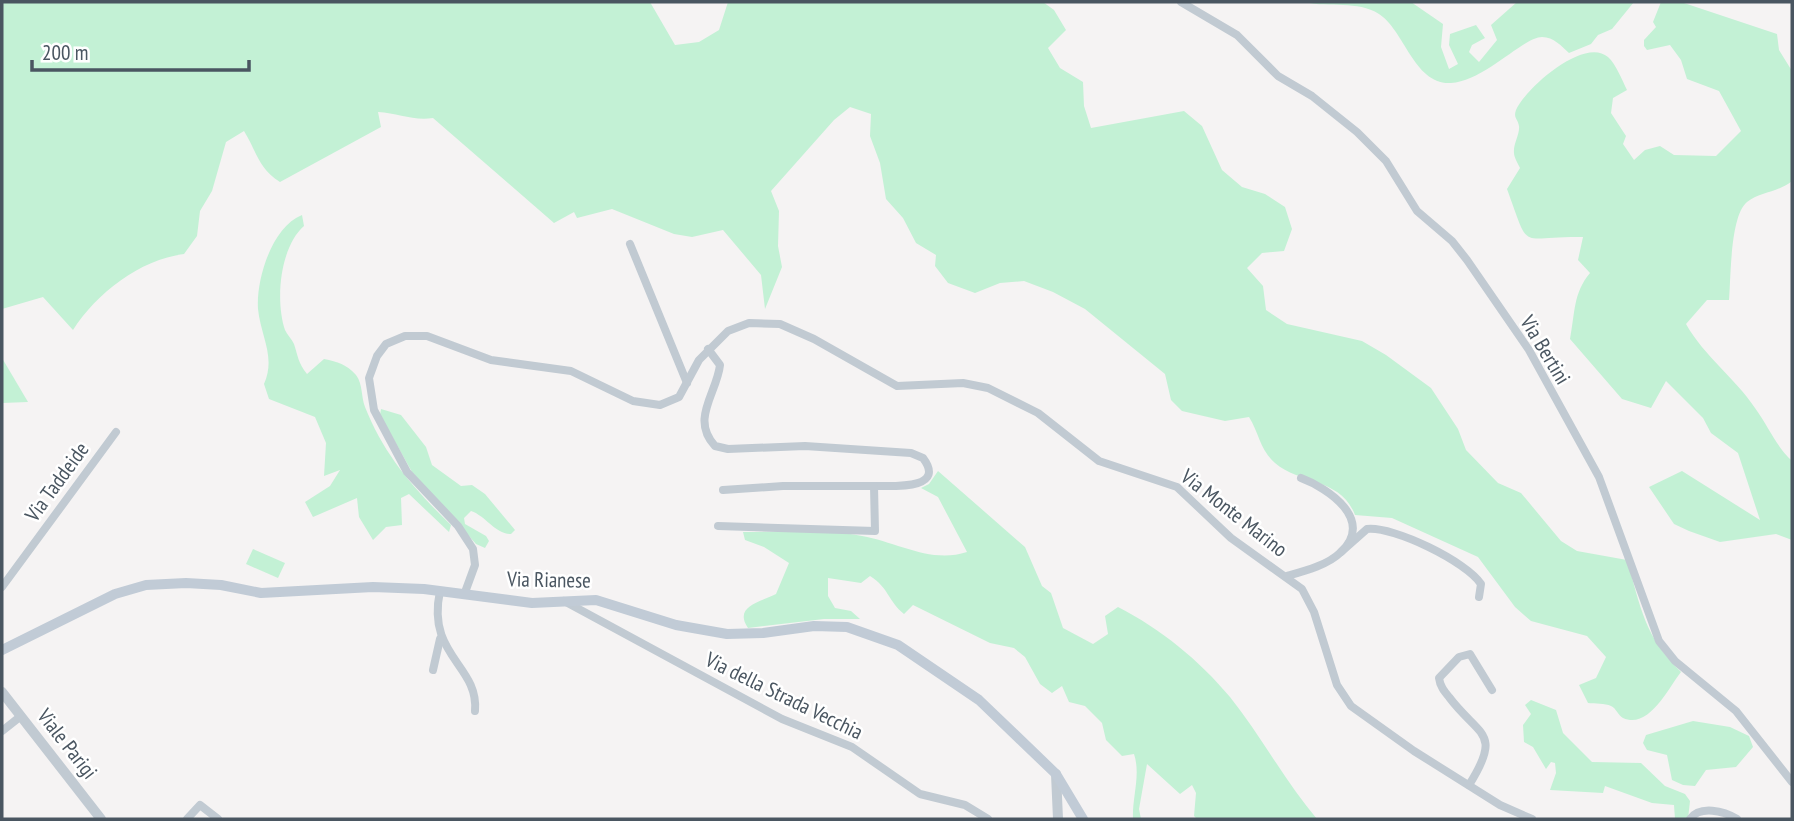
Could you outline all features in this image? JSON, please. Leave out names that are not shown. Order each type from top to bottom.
[{"type":"main road","name":"Via Rianese","points":[[2,650],[105,598],[150,585],[205,583],[261,593],[360,587],[440,591],[532,603],[606,601],[676,625],[720,633],[763,633],[825,625],[871,633],[907,650],[965,689],[1056,774],[1083,819]]},
{"type":"street","name":"Via Bertini","points":[[1181,2],[1237,35],[1278,76],[1312,96],[1357,132],[1386,161],[1417,212],[1462,253],[1529,350],[1599,477],[1647,616],[1659,641],[1675,661],[1736,711],[1792,782]]},
{"type":"street","points":[[630,244],[687,383]]},
{"type":"street","name":"Via Monte Marino","points":[[464,595],[475,565],[473,549],[458,526],[407,472],[374,410],[369,378],[377,356],[386,344],[405,335],[427,336],[491,360],[577,373],[633,401],[652,405],[672,402],[708,349],[736,326],[773,323],[802,332],[897,386],[963,383],[984,387],[1038,414],[1099,461],[1177,487],[1231,538],[1287,576],[1309,600],[1335,680],[1348,703],[1414,751],[1505,808],[1532,819]]},
{"type":"street","points":[[708,349],[720,365],[704,415],[706,432],[713,445],[725,449],[805,446],[909,453],[920,456],[927,464],[928,475],[920,484],[775,486],[723,490]]},
{"type":"street","name":"Via Taddeide","points":[[2,587],[116,432]]},
{"type":"street","points":[[1301,478],[1325,487],[1346,508],[1352,529],[1349,541],[1341,552]]},
{"type":"street","points":[[719,526],[875,531],[874,486]]},
{"type":"street","points":[[1287,576],[1323,563],[1341,552],[1367,529],[1393,534],[1469,571],[1481,584],[1479,597]]},
{"type":"street","points":[[433,670],[440,638],[437,617],[440,591]]},
{"type":"street","name":"Via della Strada Vecchia","points":[[564,601],[782,719],[852,747],[922,795],[965,805],[988,819]]},
{"type":"street","points":[[440,638],[473,690],[475,711]]},
{"type":"street","points":[[1469,785],[1484,760],[1486,741],[1478,727],[1443,689],[1440,676],[1459,657],[1470,654],[1492,690]]},
{"type":"street","name":"Viale Parigi","points":[[2,692],[101,819]]},
{"type":"street","points":[[2,731],[21,716]]},
{"type":"street","points":[[1056,774],[1058,819]]},
{"type":"street","points":[[187,819],[200,805],[218,819]]},
{"type":"street","points":[[1690,819],[1702,811],[1725,813],[1737,819]]},
{"type":"green space","points":[[2,2],[650,2],[675,45],[699,42],[719,30],[728,2],[1043,2],[1054,10],[1066,30],[1048,48],[1060,68],[1083,82],[1084,106],[1091,128],[1184,111],[1202,126],[1222,170],[1242,187],[1265,194],[1285,207],[1292,229],[1284,251],[1262,253],[1247,268],[1263,286],[1266,310],[1287,324],[1362,341],[1431,388],[1458,429],[1466,450],[1498,483],[1521,493],[1561,541],[1577,551],[1627,560],[1640,607],[1651,633],[1681,672],[1657,705],[1641,718],[1623,718],[1611,706],[1588,703],[1579,685],[1596,678],[1606,657],[1587,636],[1531,621],[1515,607],[1478,557],[1392,518],[1355,515],[1340,494],[1275,463],[1263,447],[1249,417],[1225,421],[1182,411],[1171,400],[1165,374],[1085,309],[1053,292],[1024,281],[1000,283],[975,293],[948,283],[935,266],[936,255],[916,243],[903,218],[886,199],[880,163],[870,136],[871,114],[850,107],[834,120],[771,191],[779,211],[778,246],[782,267],[765,309],[761,275],[723,230],[692,237],[674,234],[612,209],[577,218],[574,212],[554,223],[433,118],[378,112],[381,127],[280,182],[262,165],[244,131],[226,142],[212,191],[200,211],[197,236],[184,254],[151,263],[121,280],[94,303],[73,330],[43,297],[2,309]]},
{"type":"green space","points":[[1305,2],[1411,2],[1443,24],[1441,47],[1449,69],[1458,64],[1449,45],[1450,34],[1476,25],[1485,38],[1472,45],[1469,52],[1479,62],[1497,40],[1491,25],[1517,2],[1634,2],[1612,29],[1598,35],[1591,44],[1569,53],[1550,39],[1534,39],[1477,75],[1451,83],[1438,81],[1419,67],[1396,32],[1379,14],[1362,7]]},
{"type":"green space","points":[[1661,2],[1681,2],[1777,34],[1779,50],[1792,71],[1792,181],[1752,199],[1741,209],[1734,233],[1729,300],[1707,300],[1686,324],[1693,336],[1747,397],[1792,461],[1792,540],[1776,534],[1720,542],[1674,524],[1649,487],[1682,471],[1760,520],[1738,453],[1711,433],[1703,418],[1666,381],[1651,408],[1622,399],[1570,339],[1580,288],[1590,273],[1578,260],[1583,237],[1529,237],[1520,224],[1507,189],[1520,168],[1514,153],[1519,129],[1516,110],[1543,78],[1585,53],[1598,52],[1608,57],[1627,90],[1613,98],[1611,113],[1626,136],[1623,144],[1634,160],[1645,150],[1660,146],[1674,155],[1716,156],[1741,131],[1719,91],[1687,79],[1681,60],[1670,45],[1647,50],[1644,46],[1644,40],[1656,27],[1653,22]]},
{"type":"green space","points":[[302,215],[304,226],[296,235],[285,260],[280,289],[285,330],[294,344],[300,363],[307,374],[324,359],[342,364],[356,375],[365,407],[381,441],[413,485],[451,525],[449,532],[409,494],[401,498],[402,525],[386,527],[373,540],[359,517],[357,498],[313,517],[305,502],[330,486],[340,470],[324,476],[326,443],[315,417],[269,399],[264,384],[269,365],[267,347],[258,309],[263,269],[274,242],[291,221]]},
{"type":"green space","points":[[2,358],[28,402],[2,403]]},
{"type":"green space","points":[[381,409],[401,415],[426,447],[432,465],[461,486],[472,485],[485,494],[515,530],[511,534],[500,531],[471,511],[464,518],[465,524],[486,536],[489,541],[485,548],[476,544],[412,472],[380,415]]},
{"type":"green space","points":[[938,471],[1025,547],[1042,586],[1051,593],[1063,628],[1093,644],[1108,634],[1105,616],[1118,607],[1164,635],[1192,658],[1230,697],[1317,819],[1197,819],[1194,816],[1196,793],[1192,785],[1180,794],[1147,764],[1139,809],[1141,819],[1133,819],[1137,770],[1134,754],[1122,756],[1106,740],[1102,723],[1085,706],[1069,702],[1062,686],[1052,693],[1040,684],[1025,657],[1014,648],[990,643],[913,605],[904,614],[881,585],[870,576],[861,583],[828,578],[828,596],[835,608],[851,611],[860,619],[824,619],[748,628],[744,621],[746,610],[776,594],[789,563],[764,547],[745,540],[743,532],[832,532],[875,539],[927,554],[954,555],[967,552],[938,497],[921,488],[929,484]]},
{"type":"green space","points":[[253,549],[285,563],[278,578],[246,564]]},
{"type":"green space","points":[[1531,700],[1556,710],[1563,733],[1592,762],[1641,763],[1665,786],[1685,794],[1690,801],[1688,819],[1675,819],[1674,805],[1652,803],[1605,786],[1603,793],[1550,790],[1556,773],[1555,763],[1551,762],[1546,769],[1533,747],[1524,742],[1523,725],[1531,714],[1525,705]]},
{"type":"green space","points":[[1693,721],[1730,727],[1749,736],[1753,747],[1736,767],[1706,770],[1695,786],[1683,785],[1672,780],[1667,755],[1647,750],[1643,743],[1646,735]]}]
